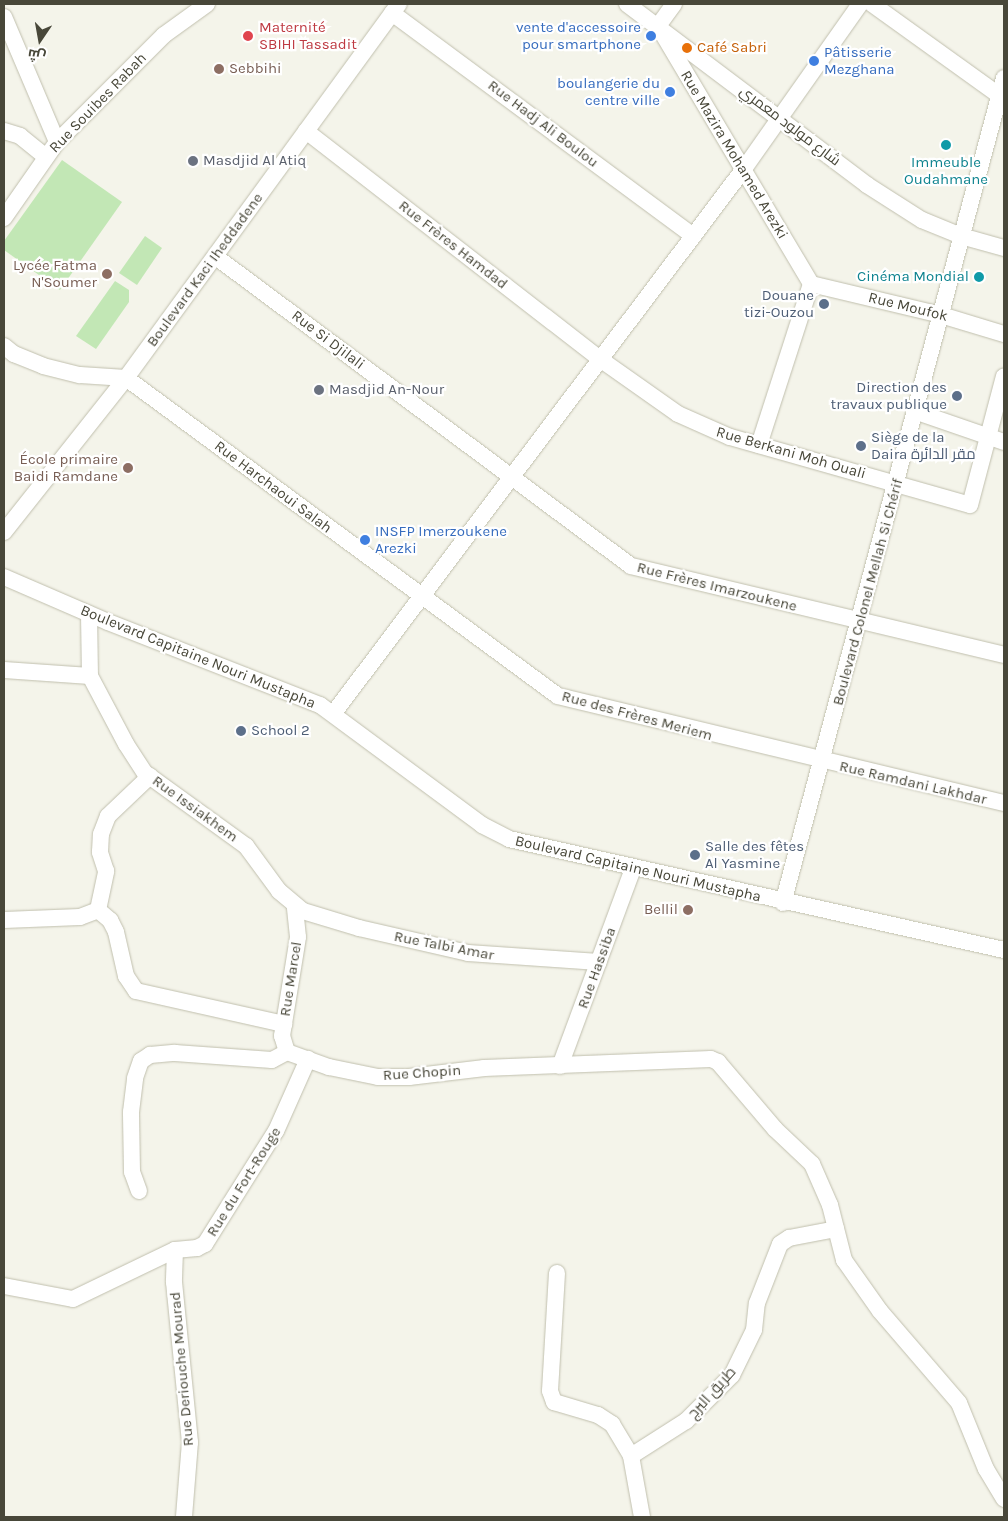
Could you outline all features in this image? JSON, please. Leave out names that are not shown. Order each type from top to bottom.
[{"type":"street","name":"Rue Souibes Rabah","points":[[4,218],[57,142],[164,35],[203,4]]},
{"type":"street","name":"شارع مولود معمري","points":[[626,4],[658,26],[867,185],[922,220],[961,236],[1004,248]]},
{"type":"street","points":[[658,26],[674,4]]},
{"type":"street","points":[[333,714],[513,478],[743,170],[860,4]]},
{"type":"street","points":[[872,4],[1002,98]]},
{"type":"street","name":"Boulevard Kaci Iheddadene","points":[[4,532],[126,378],[396,8]]},
{"type":"street","name":"Rue Hadj Ali Boulou","points":[[396,8],[693,236]]},
{"type":"street","points":[[4,17],[57,142]]},
{"type":"street","name":"Rue Mazira Mohamed Arezki","points":[[658,26],[811,284]]},
{"type":"street","name":"Boulevard Colonel Mellah Si Chérif","points":[[783,903],[897,484],[961,236],[1002,98],[1004,78]]},
{"type":"street","points":[[4,131],[20,136],[46,157]]},
{"type":"street","name":"Rue Frères Hamdad","points":[[306,131],[600,359]]},
{"type":"street","name":"Rue Si Djilali","points":[[216,256],[513,478]]},
{"type":"street","points":[[759,445],[811,284]]},
{"type":"street","name":"Rue Moufok","points":[[811,284],[941,315],[1004,334]]},
{"type":"street","points":[[4,346],[14,354],[43,366],[80,375],[126,378]]},
{"type":"street","name":"Rue Berkani Moh Ouali","points":[[600,359],[685,418],[730,437],[970,505],[997,439]]},
{"type":"street","points":[[916,412],[997,439],[1004,376]]},
{"type":"street","name":"Rue Harchaoui Salah","points":[[126,378],[421,597]]},
{"type":"street","name":"Rue Frères Imarzoukene","points":[[513,478],[631,566],[1004,655]]},
{"type":"street","name":"Boulevard Capitaine Nouri Mustapha","points":[[4,577],[89,614],[304,697],[333,714],[500,836],[527,845],[783,903],[1004,950]]},
{"type":"street","name":"Rue des Frères Meriem","points":[[421,597],[558,696],[822,762]]},
{"type":"street","points":[[4,670],[90,676],[89,614]]},
{"type":"street","name":"Rue Issiakhem","points":[[90,676],[126,744],[150,776],[246,846],[295,906]]},
{"type":"street","name":"Rue Ramdani Lakhdar","points":[[822,762],[1004,804]]},
{"type":"street","points":[[98,910],[106,871],[100,852],[101,834],[108,816],[150,776]]},
{"type":"street","name":"Rue Hassiba","points":[[560,1066],[633,869]]},
{"type":"street","name":"Rue Talbi Amar","points":[[295,906],[359,928],[468,953],[599,962]]},
{"type":"street","name":"Rue Marcel","points":[[287,1052],[282,1036],[298,937],[295,906]]},
{"type":"street","points":[[4,920],[80,917],[98,910]]},
{"type":"street","points":[[98,910],[110,920],[116,932],[126,976],[136,991],[284,1024]]},
{"type":"street","points":[[139,1192],[131,1154],[135,1078],[142,1062],[157,1054],[272,1060],[287,1052]]},
{"type":"street","name":"Rue Chopin","points":[[287,1052],[378,1077],[409,1077],[484,1068],[711,1059],[718,1062],[775,1129],[812,1164],[827,1198],[844,1260],[857,1280],[959,1403],[986,1469],[1004,1499]]},
{"type":"street","name":"Rue du Fort-Rouge","points":[[4,1286],[73,1299],[175,1250],[197,1248],[205,1244],[276,1131],[308,1059]]},
{"type":"street","name":"طريق البرج","points":[[631,1456],[686,1421],[732,1374],[754,1330],[756,1303],[780,1244],[789,1238],[836,1229]]},
{"type":"street","name":"Rue Deriouche Mourad","points":[[175,1250],[174,1282],[190,1442],[184,1517]]},
{"type":"street","points":[[557,1273],[550,1391],[554,1402],[598,1415],[612,1424],[631,1456],[642,1517]]},
{"type":"green space","points":[[62,160],[122,202],[60,290],[4,250],[4,241]]},
{"type":"green space","points":[[145,236],[162,248],[137,285],[119,273]]},
{"type":"green space","points":[[115,281],[129,290],[129,302],[96,349],[76,336]]},
{"type":"place","name":"Maternité SBIHI Tassadit","points":[[248,36]]},
{"type":"place","name":"vente d'accessoire pour smartphone","points":[[651,36]]},
{"type":"place","name":"Café Sabri","points":[[687,48]]},
{"type":"place","name":"Pâtisserie Mezghana","points":[[814,61]]},
{"type":"place","name":"Sebbihi","points":[[219,69]]},
{"type":"place","name":"boulangerie du centre ville","points":[[670,92]]},
{"type":"place","name":"Immeuble Oudahmane","points":[[946,145]]},
{"type":"place","name":"Masdjid Al Atiq","points":[[193,161]]},
{"type":"place","name":"Lycée Fatma N'Soumer","points":[[107,274]]},
{"type":"place","name":"Cinéma Mondial","points":[[979,277]]},
{"type":"place","name":"Douane tizi-Ouzou","points":[[824,304]]},
{"type":"place","name":"Masdjid An-Nour","points":[[319,390]]},
{"type":"place","name":"Direction des travaux publique","points":[[957,396]]},
{"type":"place","name":"Siège de la Daira مقر الدائرة","points":[[861,446]]},
{"type":"place","name":"École primaire Baidi Ramdane","points":[[128,468]]},
{"type":"place","name":"INSFP Imerzoukene Arezki","points":[[365,540]]},
{"type":"place","name":"School 2","points":[[241,731]]},
{"type":"place","name":"Salle des fêtes Al Yasmine","points":[[695,855]]},
{"type":"place","name":"Bellil","points":[[688,910]]}]
